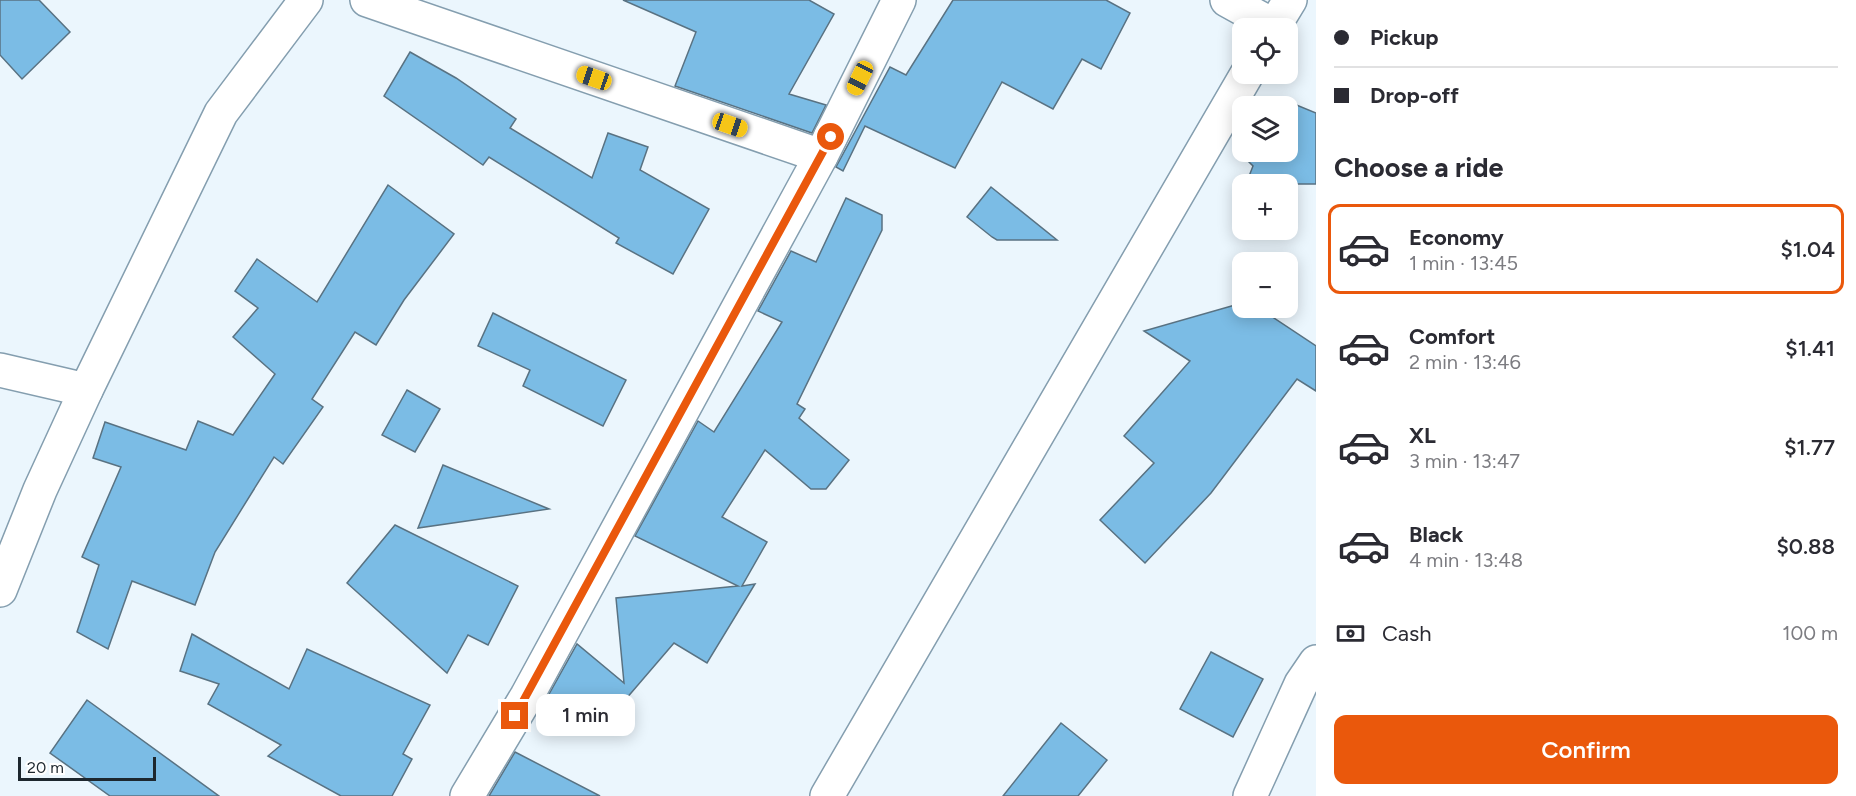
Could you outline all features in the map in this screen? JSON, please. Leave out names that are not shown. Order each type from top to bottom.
[{"type":"street","points":[[0,590],[40,490],[86,390],[221,113],[306,0]]},
{"type":"street","points":[[367,0],[821,156]]},
{"type":"street","points":[[467,796],[527,696],[821,156],[899,0]]},
{"type":"street","points":[[1227,0],[1279,18]]},
{"type":"street","points":[[827,796],[1241,84]]},
{"type":"street","points":[[0,370],[86,390]]},
{"type":"street","points":[[1250,796],[1301,684],[1316,662]]},
{"type":"building","points":[[0,0],[39,0],[70,32],[22,79],[0,55]]},
{"type":"building","points":[[623,0],[809,0],[834,14],[789,94],[826,105],[812,133],[675,86],[696,32]]},
{"type":"building","points":[[953,0],[1106,0],[1130,13],[1101,69],[1082,59],[1053,109],[1002,82],[955,168],[865,126],[843,171],[836,167],[890,67],[906,75]]},
{"type":"building","points":[[410,52],[456,78],[516,119],[510,128],[592,178],[608,133],[648,147],[640,170],[709,209],[673,274],[616,243],[619,238],[489,157],[483,165],[384,96]]},
{"type":"building","points":[[1298,106],[1316,113],[1316,184],[1298,184],[1298,174],[1250,174],[1253,166],[1249,162],[1298,162]]},
{"type":"building","points":[[388,185],[454,234],[404,300],[376,345],[355,332],[312,399],[323,407],[283,464],[274,457],[215,552],[195,605],[132,581],[108,649],[77,632],[99,565],[82,557],[121,467],[93,458],[105,422],[186,450],[198,421],[233,435],[275,374],[233,337],[258,308],[235,291],[257,259],[317,302]]},
{"type":"building","points":[[991,187],[1057,240],[997,240],[967,217]]},
{"type":"building","points":[[846,198],[882,215],[882,230],[797,404],[805,409],[799,418],[849,460],[826,489],[811,489],[765,450],[722,517],[767,542],[742,586],[755,584],[707,663],[674,643],[595,735],[548,696],[577,644],[624,683],[616,598],[738,586],[635,536],[698,421],[714,432],[782,322],[758,311],[791,251],[816,262]]},
{"type":"building","points":[[1232,306],[1232,318],[1274,318],[1316,346],[1316,391],[1297,379],[1211,493],[1145,563],[1100,520],[1154,463],[1124,436],[1190,361],[1144,331]]},
{"type":"building","points":[[493,313],[626,380],[603,426],[523,386],[530,370],[478,346]]},
{"type":"building","points":[[407,390],[440,409],[415,452],[382,435]]},
{"type":"building","points":[[443,465],[549,509],[418,528]]},
{"type":"building","points":[[395,525],[518,586],[488,645],[468,635],[447,673],[347,583]]},
{"type":"building","points":[[192,634],[289,689],[307,649],[430,705],[403,754],[412,759],[392,796],[341,796],[268,756],[281,745],[208,704],[219,684],[180,671]]},
{"type":"building","points":[[1211,652],[1263,679],[1233,737],[1180,709]]},
{"type":"building","points":[[87,700],[219,796],[110,796],[50,753]]},
{"type":"building","points":[[1061,723],[1107,760],[1078,796],[1003,796]]},
{"type":"building","points":[[515,752],[600,796],[489,796]]},
{"type":"route","points":[[515,716],[831,137]]}]
